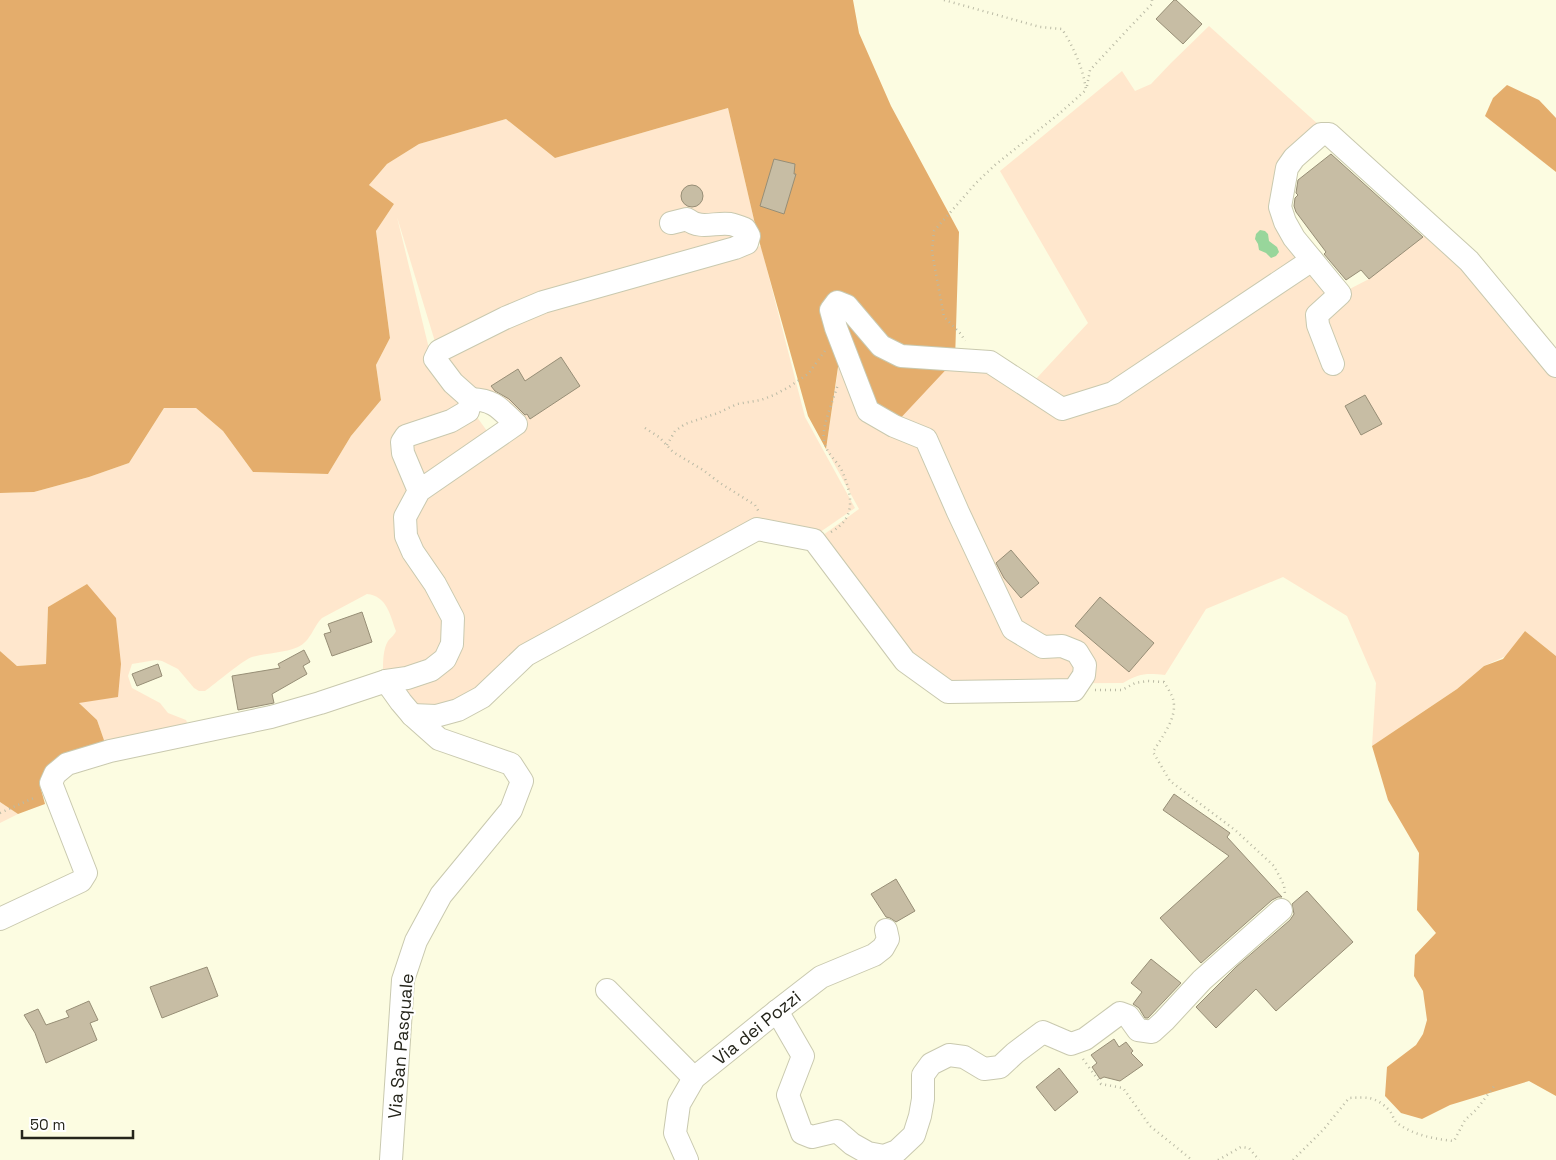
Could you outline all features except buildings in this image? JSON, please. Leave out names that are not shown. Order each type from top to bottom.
[{"type":"street","points":[[1333,364],[1318,325],[1317,315],[1340,294],[1294,238],[1285,222],[1280,207],[1287,168],[1294,158],[1321,134],[1330,134],[1469,261],[1556,366]]},
{"type":"street","points":[[0,919],[81,881],[86,873],[51,782],[54,774],[67,764],[110,751],[271,717],[386,681],[407,678],[431,670],[445,659],[452,644],[453,618],[436,584],[413,552],[406,536],[404,517],[419,491],[516,424],[496,405],[484,400],[472,399],[453,383],[436,359],[439,351],[505,318],[543,302],[735,248],[747,243],[749,236],[745,229],[730,224],[701,226],[692,224],[687,219],[671,223]]},
{"type":"street","points":[[412,715],[436,716],[466,706],[482,697],[526,655],[757,529],[814,540],[905,661],[948,692],[1074,690],[1084,675],[1085,665],[1077,652],[1062,646],[1042,647],[1013,629],[926,439],[894,426],[868,411],[838,334],[831,310],[837,302],[847,306],[881,346],[901,356],[990,362],[1062,409],[1113,393],[1312,260]]},
{"type":"street","points":[[419,491],[403,453],[402,442],[406,436],[451,421],[468,411],[472,399]]},
{"type":"street","name":"Via San Pasquale","points":[[386,681],[412,715],[439,739],[511,764],[522,781],[511,810],[441,895],[416,941],[403,980],[391,1160]]},
{"type":"street","points":[[777,1010],[803,1056],[788,1095],[802,1133],[812,1137],[837,1131],[852,1144],[868,1153],[884,1156],[897,1151],[914,1135],[923,1100],[923,1075],[930,1064],[950,1055],[964,1057],[984,1069],[1000,1067],[1043,1032],[1072,1044],[1085,1039],[1120,1013],[1128,1016],[1138,1030],[1152,1032],[1202,980],[1281,910]]},
{"type":"street","name":"Via dei Pozzi","points":[[687,1160],[675,1133],[679,1104],[694,1078],[777,1010],[821,977],[874,955],[883,948],[888,939],[886,930]]},
{"type":"street","points":[[606,990],[694,1078]]},
{"type":"path","points":[[944,0],[1040,27],[1062,29],[1071,43],[1080,64],[1086,90]]},
{"type":"path","points":[[972,361],[973,350],[968,346],[961,334],[944,317],[932,252],[934,232],[976,183],[1086,90],[1090,70],[1152,4],[1152,0]]},
{"type":"path","points":[[666,445],[675,431],[685,424],[718,413],[737,404],[761,400],[789,387],[808,374],[838,334]]},
{"type":"path","points":[[814,540],[835,530],[848,518],[851,503],[841,469],[830,456],[824,440],[825,428],[839,381]]},
{"type":"path","points":[[645,428],[659,437],[673,452],[755,506],[768,532]]},
{"type":"path","points":[[1074,690],[1122,690],[1135,682],[1164,682],[1173,697],[1174,712],[1153,752],[1170,781],[1235,830],[1274,866],[1280,874],[1284,885],[1285,896],[1281,910]]},
{"type":"path","points":[[0,813],[53,789]]},
{"type":"path","points":[[1072,1044],[1101,1084],[1123,1088],[1150,1126],[1192,1160]]},
{"type":"path","points":[[1293,1160],[1324,1129],[1349,1098],[1369,1097],[1386,1108],[1395,1122],[1404,1127],[1438,1140],[1454,1140],[1465,1120],[1477,1109],[1495,1085]]},
{"type":"path","points":[[1218,1160],[1241,1147],[1249,1148],[1259,1160]]},
{"type":"shaded area","points":[[0,0],[853,0],[859,33],[891,106],[959,232],[955,360],[896,423],[873,407],[843,333],[826,449],[808,416],[758,237],[728,108],[555,158],[506,119],[419,144],[387,164],[369,185],[394,204],[376,231],[390,338],[376,365],[381,400],[351,436],[328,474],[253,472],[223,431],[196,408],[164,408],[129,463],[89,477],[34,492],[0,493]]},
{"type":"shaded area","points":[[1209,26],[1329,134],[1294,158],[1280,207],[1340,294],[1369,279],[1429,232],[1556,366],[1556,656],[1525,631],[1506,656],[1484,666],[1457,689],[1372,746],[1376,683],[1347,616],[1283,577],[1206,609],[1165,675],[1143,674],[1123,683],[949,684],[906,653],[819,538],[859,509],[826,449],[842,343],[955,360],[1035,380],[1088,323],[1000,171],[1122,71],[1135,91],[1151,84]]},
{"type":"shaded area","points":[[1507,85],[1539,100],[1556,118],[1556,172],[1485,116],[1493,98]]},
{"type":"shaded area","points":[[728,108],[758,237],[436,345],[397,217],[432,361],[464,408],[403,432],[414,491],[400,516],[449,619],[447,643],[429,666],[383,671],[385,648],[396,631],[387,607],[379,598],[367,594],[322,618],[309,638],[298,647],[287,651],[252,657],[205,691],[199,691],[194,688],[178,669],[162,661],[156,660],[132,664],[128,676],[132,688],[160,703],[168,713],[186,720],[188,725],[105,743],[97,720],[79,703],[87,584],[48,607],[46,664],[17,666],[0,651],[0,493],[34,492],[89,477],[129,463],[164,408],[196,408],[223,431],[253,472],[328,474],[351,436],[381,400],[376,365],[390,338],[376,231],[394,204],[369,185],[387,164],[419,144],[506,119],[555,158]]},
{"type":"shaded area","points":[[1260,230],[1268,234],[1269,241],[1277,247],[1279,252],[1276,256],[1271,258],[1259,250],[1255,239],[1256,234]]},
{"type":"shaded area","points":[[761,246],[805,417],[855,508],[813,537],[756,526],[480,694],[414,711],[392,684],[455,645],[409,535],[422,494],[521,424],[439,359],[506,321],[735,252]]},
{"type":"shaded area","points":[[474,413],[492,438],[427,481],[408,448]]},
{"type":"shaded area","points":[[87,584],[116,618],[121,664],[118,697],[79,703],[97,720],[105,743],[63,757],[39,782],[45,804],[18,814],[0,802],[0,651],[17,666],[46,664],[48,607]]},
{"type":"shaded area","points":[[1525,631],[1556,656],[1556,1096],[1529,1081],[1450,1105],[1422,1119],[1401,1113],[1385,1096],[1387,1067],[1416,1045],[1423,1034],[1427,1020],[1423,991],[1414,976],[1415,955],[1436,933],[1417,910],[1419,853],[1388,800],[1372,746],[1457,689],[1484,666],[1503,659]]},
{"type":"shaded area","points":[[0,802],[18,814],[0,823]]}]
